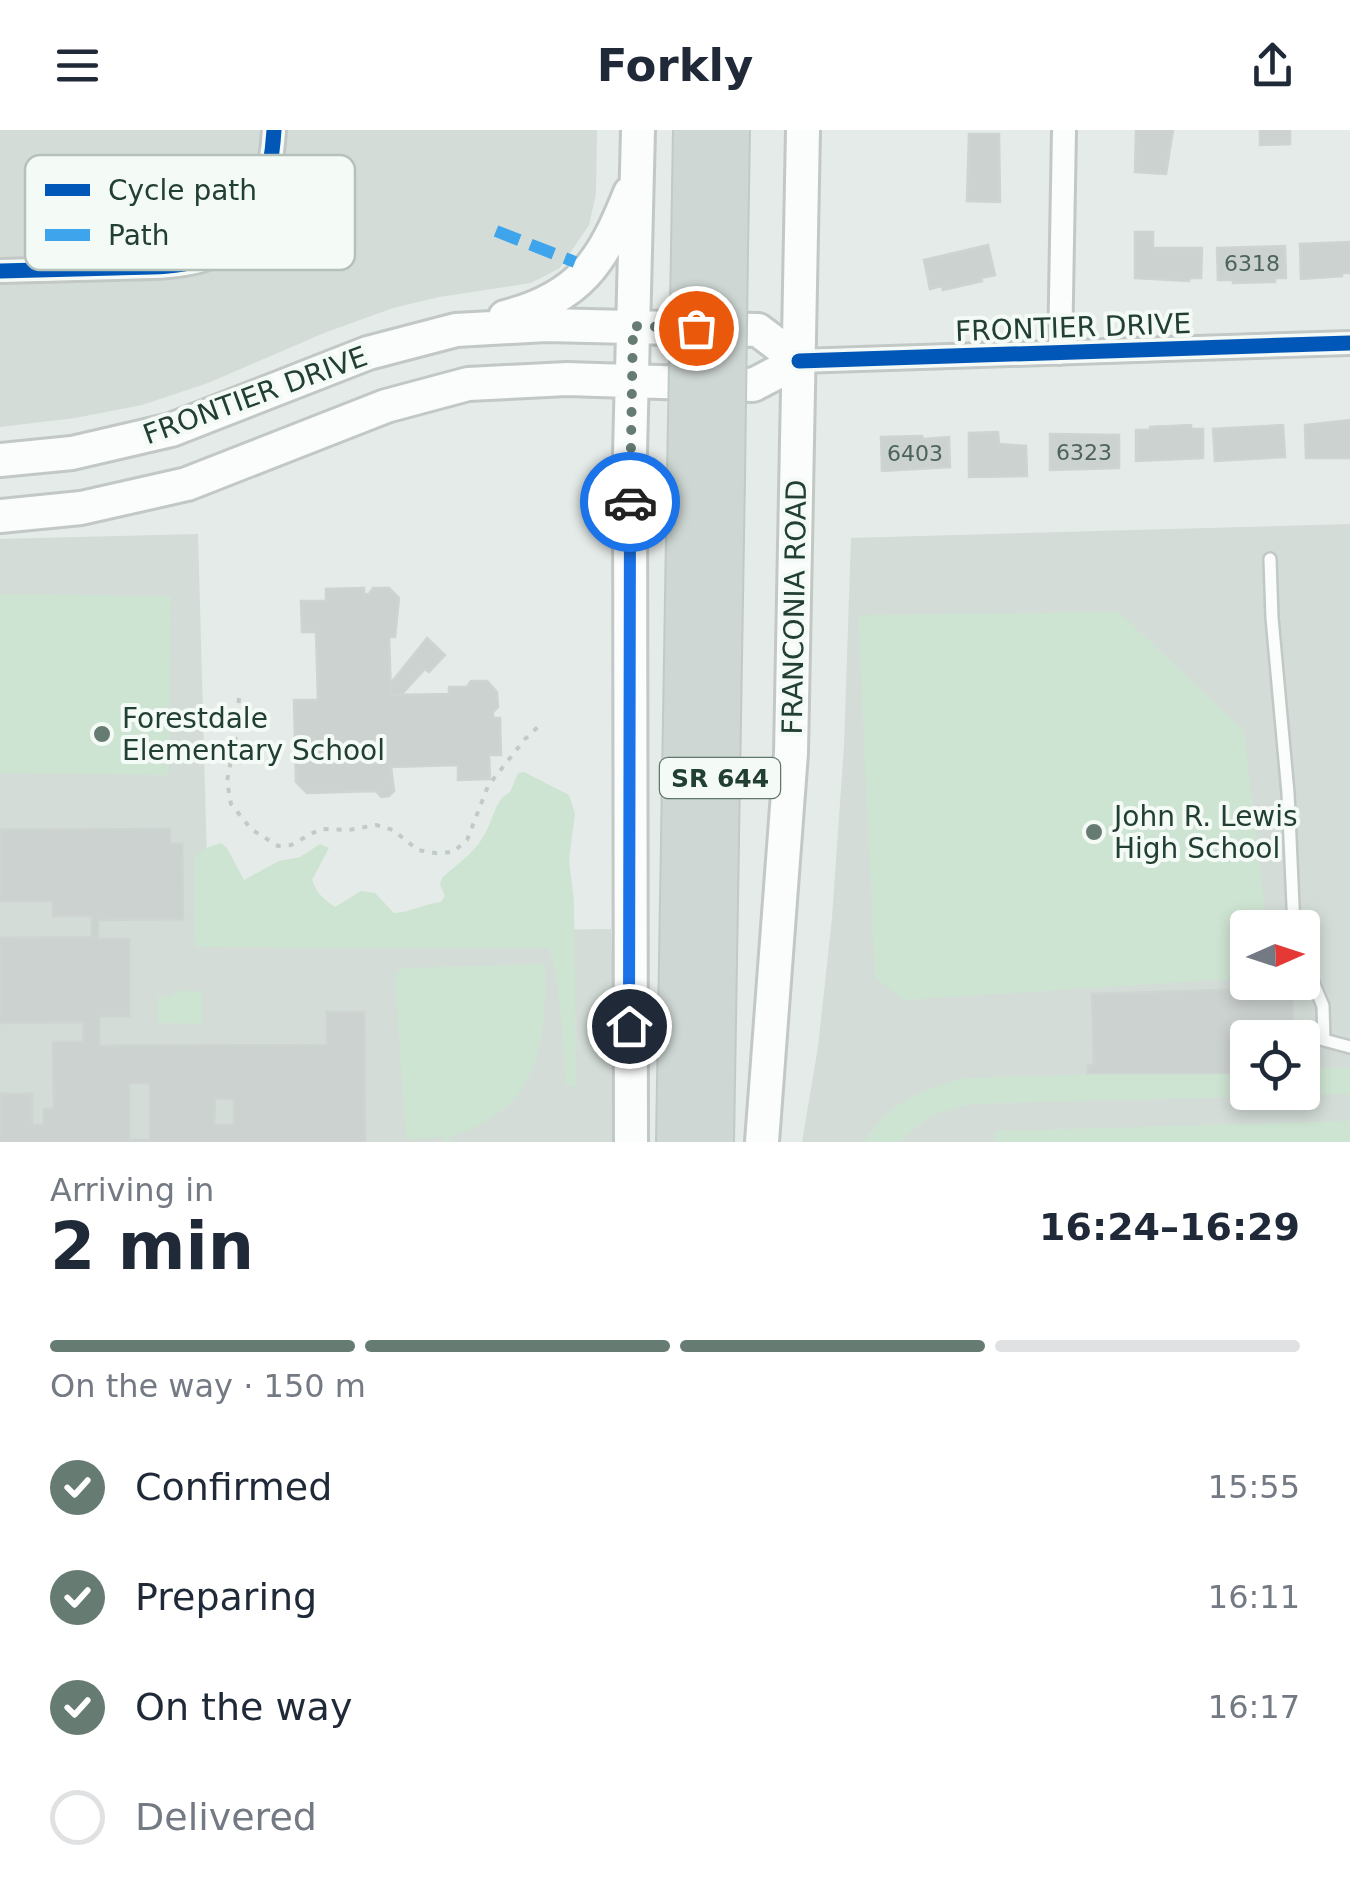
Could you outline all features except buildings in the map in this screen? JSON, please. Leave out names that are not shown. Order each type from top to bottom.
[{"type":"main road","points":[[631,1142],[632,382],[638,130]]},
{"type":"main road","name":"SR 644","points":[[693,130],[709,250],[725,477],[714,1142]]},
{"type":"main road","name":"SR 644","points":[[676,1142],[687,476],[709,250],[730,130]]},
{"type":"main road","name":"FRANCONIA ROAD","points":[[762,1142],[792,754],[803,130]]},
{"type":"main road","points":[[456,330],[541,306],[579,282],[604,251],[637,175]]},
{"type":"main road","name":"FRONTIER DRIVE","points":[[0,460],[72,452],[171,430],[368,353],[456,330],[633,326],[758,330],[798,361],[753,384],[512,380],[455,387],[386,406],[187,484],[81,508],[0,516]]},
{"type":"street","points":[[271,155],[274,130]]},
{"type":"street","points":[[1060,352],[1064,130]]},
{"type":"street","points":[[0,270],[25,270]]},
{"type":"street","name":"FRONTIER DRIVE","points":[[798,361],[1350,343]]},
{"type":"lane","points":[[1270,559],[1293,910]]},
{"type":"lane","points":[[1320,997],[1324,1006],[1324,1040],[1350,1047]]},
{"type":"path","points":[[238,698],[227,780],[231,804],[251,828],[278,846],[291,845],[320,829],[349,830],[376,825],[393,830],[418,850],[435,854],[453,852],[467,840],[482,797],[496,776],[540,724]]},
{"type":"shaded area","points":[[0,130],[597,130],[596,194],[589,225],[560,268],[531,283],[393,308],[208,383],[142,405],[0,427]]},
{"type":"shaded area","name":"John R. Lewis High School","points":[[1350,524],[1350,1142],[802,1142],[818,1047],[832,918],[844,746],[851,538]]},
{"type":"shaded area","name":"Forestdale Elementary School","points":[[198,534],[209,935],[611,929],[618,1142],[0,1142],[0,539]]},
{"type":"green space","points":[[0,594],[171,596],[169,775],[0,773]]},
{"type":"green space","points":[[1119,612],[1244,731],[1265,910],[1230,910],[1230,979],[903,1000],[875,977],[858,615]]},
{"type":"green space","points":[[524,772],[569,795],[575,814],[569,860],[574,901],[576,1087],[566,1084],[558,992],[547,948],[195,947],[194,857],[206,848],[221,843],[227,848],[244,880],[279,861],[300,857],[320,844],[329,848],[312,880],[327,901],[335,907],[361,891],[375,893],[394,913],[406,911],[441,902],[445,896],[440,885],[442,878],[480,842],[499,802],[510,792],[518,773]]},
{"type":"green space","points":[[545,964],[539,1048],[519,1093],[478,1126],[448,1137],[453,1142],[442,1142],[445,1137],[406,1139],[395,977],[402,968]]},
{"type":"green space","points":[[174,991],[202,991],[202,1024],[158,1023],[158,996],[174,996]]},
{"type":"green space","points":[[1350,1067],[1350,1094],[1320,1095],[1320,1068]]},
{"type":"green space","points":[[1230,1070],[1230,1097],[970,1104],[932,1115],[899,1142],[864,1142],[884,1117],[909,1099],[968,1078]]},
{"type":"green space","points":[[1350,1121],[1350,1142],[995,1142],[995,1131]]},
{"type":"marked path","points":[[496,231],[575,262]]},
{"type":"cycle path","points":[[271,155],[274,130]]},
{"type":"cycle path","points":[[0,271],[34,270]]},
{"type":"cycle path","points":[[799,361],[1350,343]]},
{"type":"way so far","points":[[630,502],[633,326],[696,328]]},
{"type":"place","name":"Forestdale Elementary School","points":[[102,734]]},
{"type":"place","name":"John R. Lewis High School","points":[[1094,832]]},
{"type":"route","points":[[629,1026],[630,502]]}]
